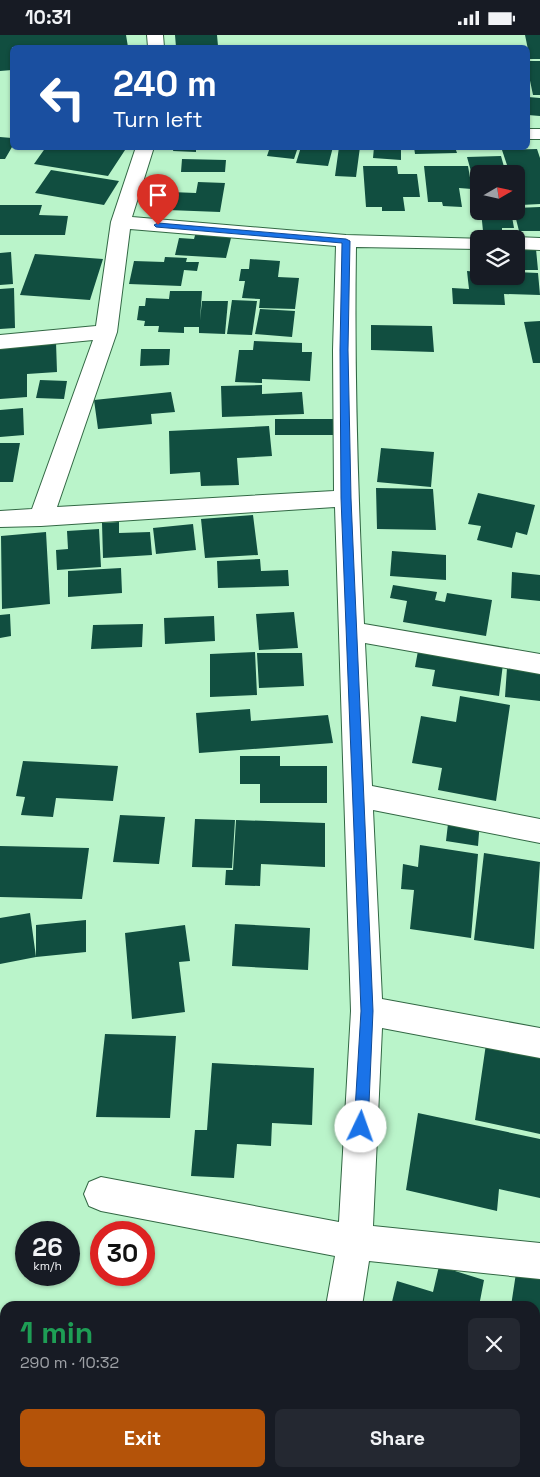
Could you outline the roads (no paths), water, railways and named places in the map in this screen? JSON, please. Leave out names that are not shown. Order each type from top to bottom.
[{"type":"street","points":[[41,517],[106,332],[121,222],[144,150]]},
{"type":"street","points":[[121,222],[346,241],[470,243]]},
{"type":"street","points":[[345,1301],[355,1242],[367,1011],[346,498],[344,350],[346,241]]},
{"type":"street","points":[[525,243],[540,243]]},
{"type":"street","points":[[0,342],[106,332]]},
{"type":"street","points":[[0,519],[346,498]]},
{"type":"street","points":[[351,631],[540,665]]},
{"type":"street","points":[[358,795],[540,831]]},
{"type":"street","points":[[367,1011],[540,1043]]},
{"type":"street","points":[[101,1194],[355,1242],[540,1261]]}]
